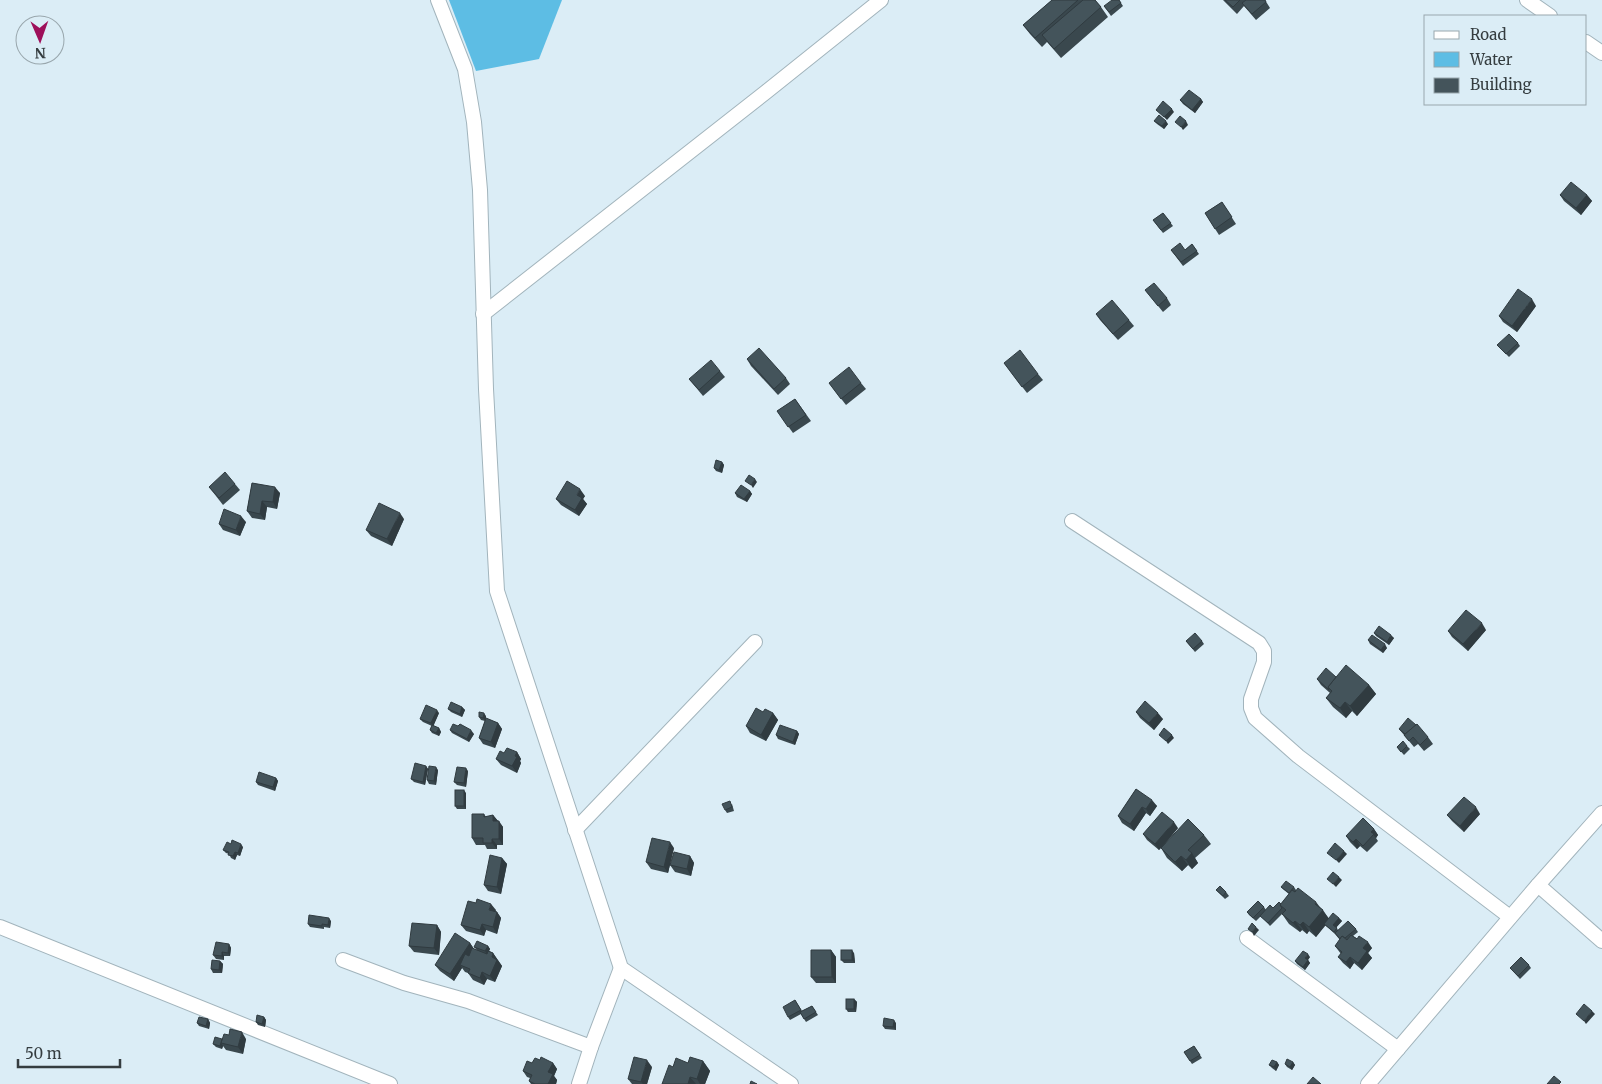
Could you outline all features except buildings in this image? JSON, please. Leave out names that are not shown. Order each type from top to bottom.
[{"type":"street","points":[[438,0],[465,69],[474,122],[480,190],[486,389],[497,591],[621,968],[791,1084]]},
{"type":"street","points":[[484,314],[881,0]]},
{"type":"street","points":[[1527,0],[1549,15]]},
{"type":"street","points":[[1587,43],[1602,53]]},
{"type":"street","points":[[1072,521],[1260,643],[1264,651],[1264,662],[1251,699],[1251,708],[1255,718],[1298,756],[1510,918]]},
{"type":"street","points":[[576,830],[755,642]]},
{"type":"street","points":[[1368,1084],[1602,813]]},
{"type":"street","points":[[1538,885],[1602,942]]},
{"type":"street","points":[[0,927],[390,1084]]},
{"type":"street","points":[[1247,938],[1398,1049]]},
{"type":"street","points":[[343,960],[591,1046]]},
{"type":"street","points":[[579,1084],[591,1046],[621,968]]},
{"type":"water","points":[[449,0],[562,0],[539,59],[476,71]]}]
